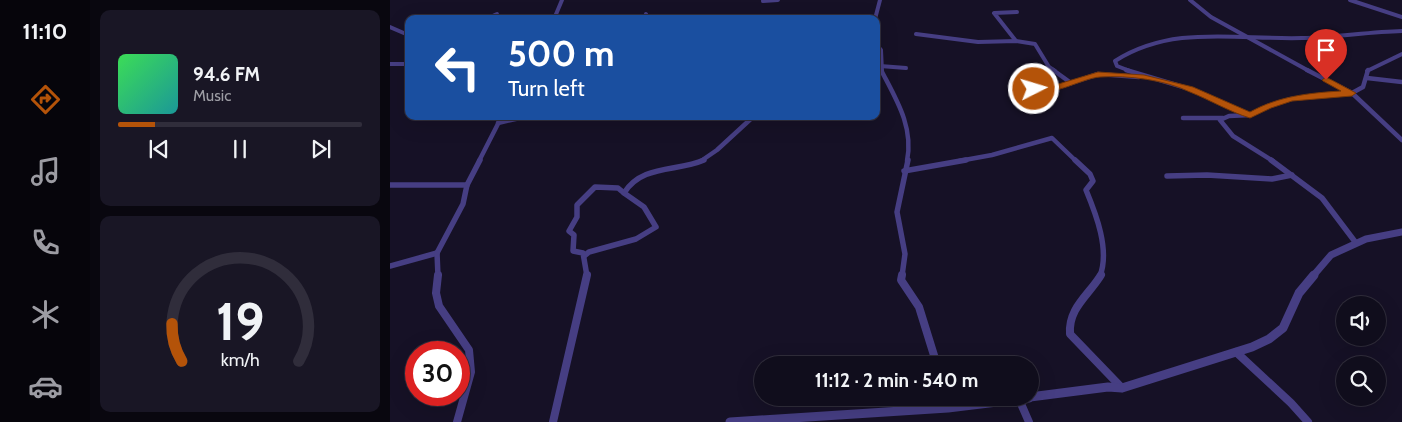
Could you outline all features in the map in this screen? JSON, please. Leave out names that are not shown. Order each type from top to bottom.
[{"type":"street","points":[[556,15],[562,0]]},
{"type":"street","points":[[764,1],[778,0]]},
{"type":"street","points":[[876,15],[880,0]]},
{"type":"street","points":[[1190,0],[1211,17],[1248,39],[1352,93],[1402,140]]},
{"type":"street","points":[[1350,0],[1402,17]]},
{"type":"street","points":[[1016,41],[994,13],[1017,12]]},
{"type":"street","points":[[390,26],[405,34]]},
{"type":"street","points":[[1250,115],[1190,88],[1144,77],[1117,66],[1115,61],[1140,46],[1155,42],[1196,37],[1248,39],[1303,38],[1362,32],[1402,31]]},
{"type":"street","points":[[916,34],[978,42],[1016,41],[1035,44],[1044,62],[1071,83]]},
{"type":"street","points":[[880,50],[882,75],[904,113],[909,153],[897,212],[905,254],[901,280],[919,307],[933,356]]},
{"type":"street","points":[[1183,118],[1222,118],[1250,115],[1268,106],[1290,99],[1314,95],[1352,93],[1363,87],[1368,69],[1402,54]]},
{"type":"street","points":[[390,64],[405,64]]},
{"type":"street","points":[[880,66],[906,68]]},
{"type":"street","points":[[1034,89],[1056,88],[1098,74],[1144,77]]},
{"type":"street","points":[[1366,78],[1402,82]]},
{"type":"street","points":[[1222,118],[1220,120],[1226,128],[1292,175],[1329,205],[1336,214],[1344,231],[1356,242]]},
{"type":"street","points":[[457,422],[471,372],[469,350],[439,306],[436,293],[440,270],[437,253],[463,204],[467,185],[500,120]]},
{"type":"street","points":[[624,193],[628,186],[644,174],[686,167],[705,159],[749,120]]},
{"type":"street","points":[[904,171],[992,154],[1052,138],[1090,174],[1093,181],[1086,190],[1098,226],[1103,262],[1102,273],[1070,316],[1068,325],[1070,334],[1122,388]]},
{"type":"street","points":[[1167,176],[1207,175],[1272,179],[1292,175]]},
{"type":"street","points":[[390,185],[467,185]]},
{"type":"street","points":[[595,188],[618,188],[638,201],[651,215],[656,227],[655,230],[636,239],[584,253],[573,251],[574,235],[569,231],[577,217],[577,205],[595,188]]},
{"type":"street","points":[[1039,396],[1108,387],[1122,388],[1236,352],[1269,339],[1283,328],[1298,293],[1331,255],[1356,242],[1402,232]]},
{"type":"street","points":[[390,266],[437,253]]},
{"type":"street","points":[[554,422],[573,332],[588,279],[584,253]]},
{"type":"street","points":[[1236,352],[1291,403],[1308,422]]},
{"type":"street","points":[[730,422],[767,421],[917,406]]},
{"type":"street","points":[[1027,406],[1029,422]]},
{"type":"route","points":[[1034,89],[1056,88],[1098,74],[1144,77],[1190,88],[1250,115],[1268,106],[1290,99],[1314,95],[1352,93],[1326,80]]}]
